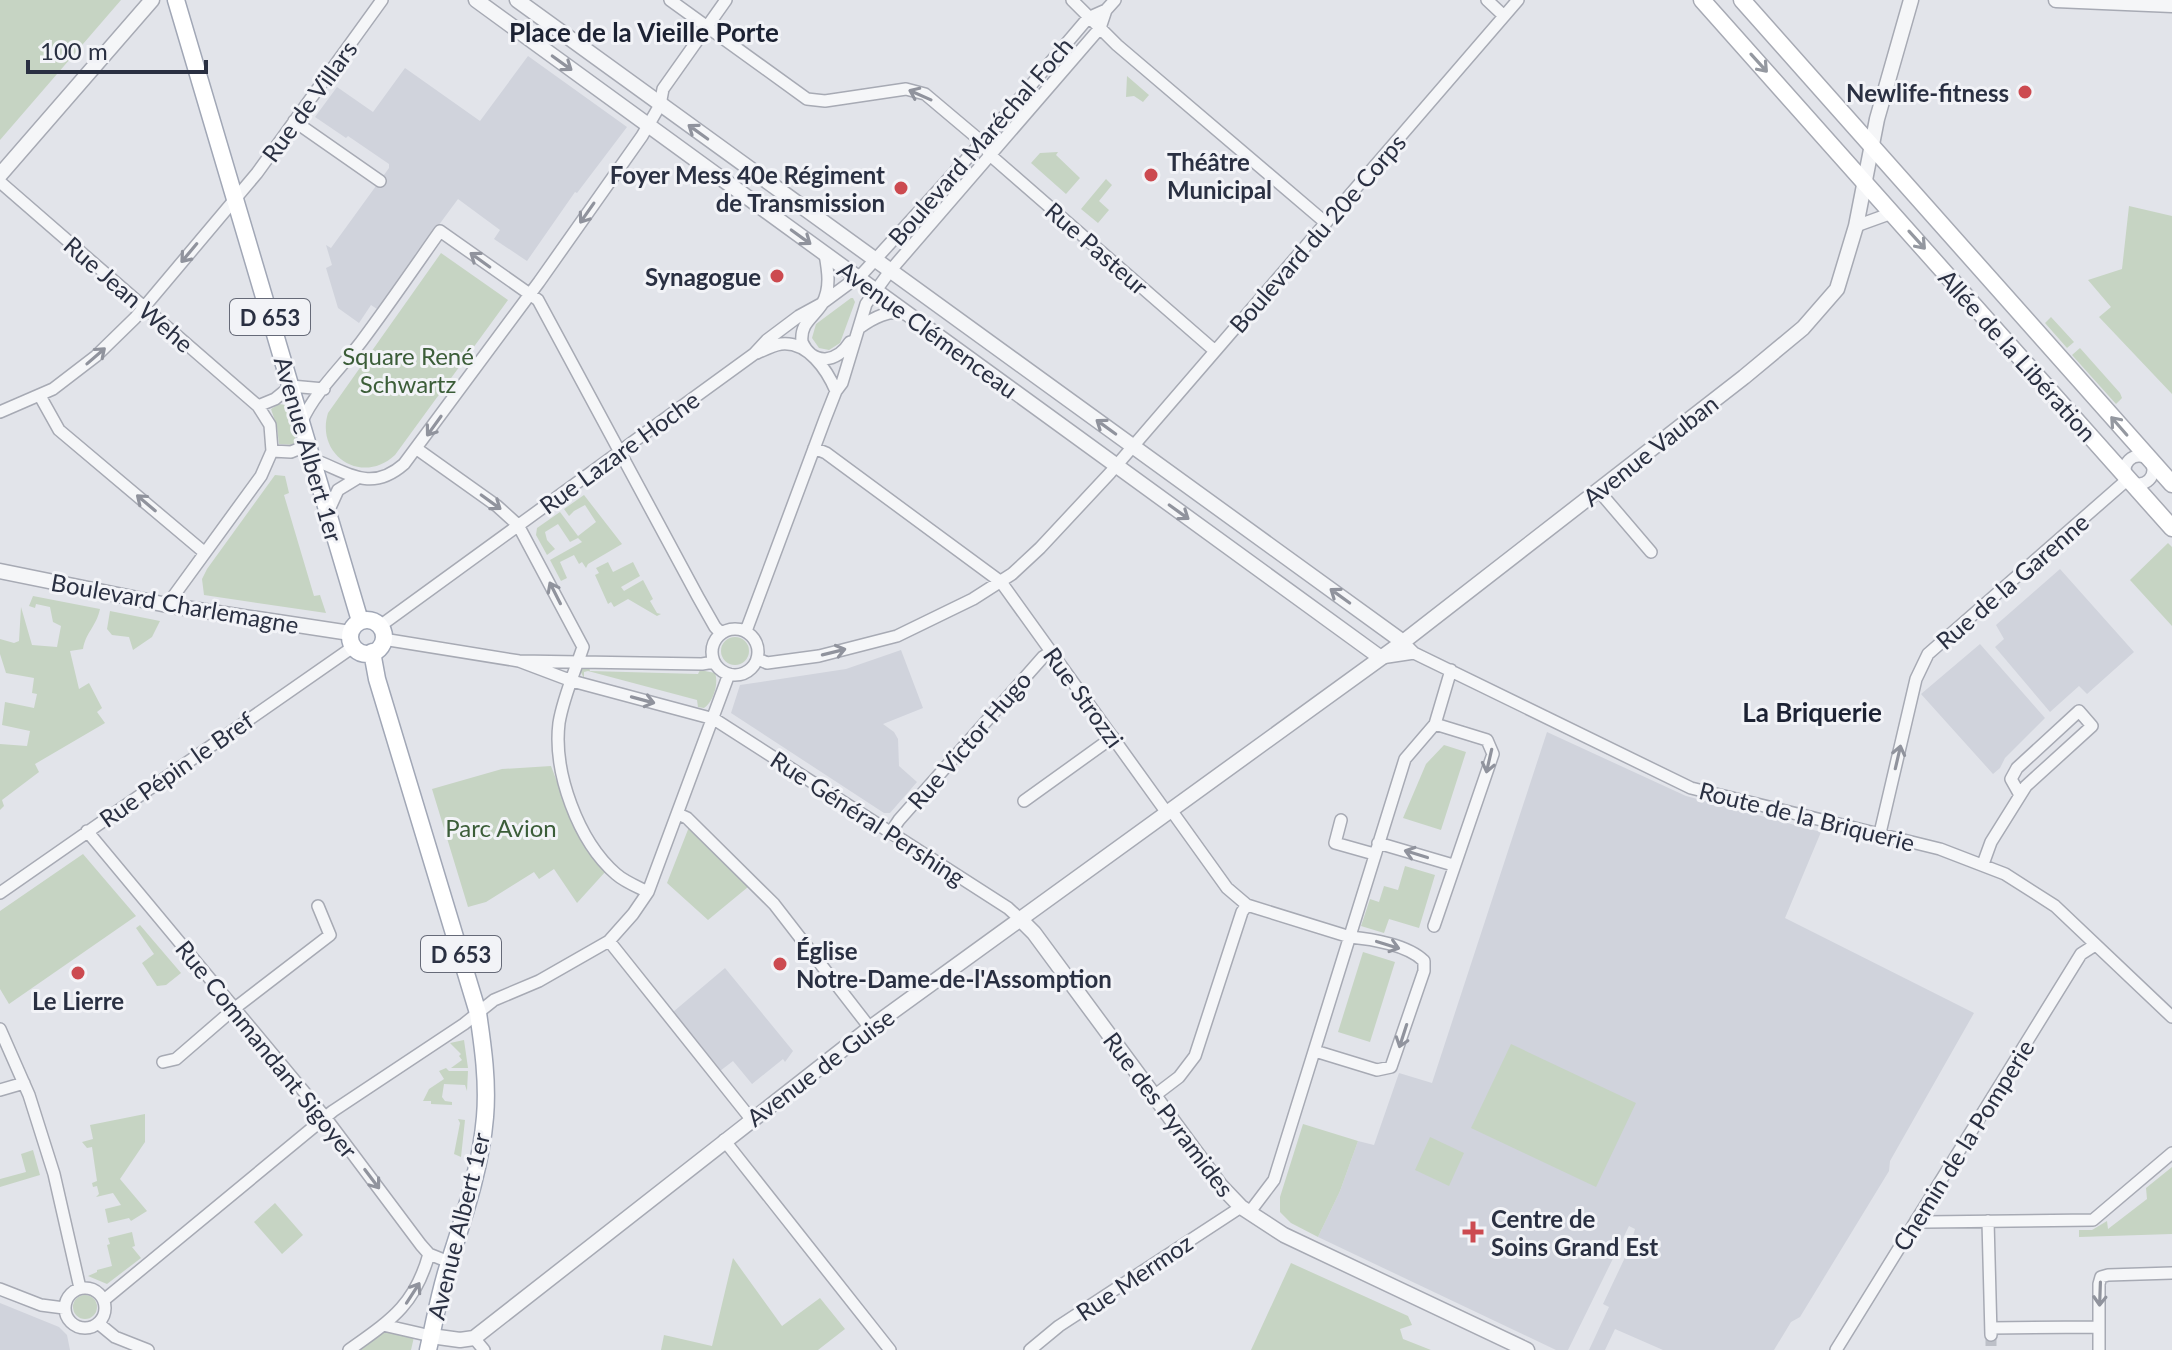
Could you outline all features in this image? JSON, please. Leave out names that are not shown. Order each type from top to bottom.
[{"type":"main road","name":"Allée de la Libération","points":[[1742,0],[2172,484]]},
{"type":"main road","name":"Allée de la Libération","points":[[1707,2],[2172,528]]},
{"type":"main road","name":"Avenue Albert 1er","points":[[176,4],[328,512],[355,634]]},
{"type":"main road","points":[[372,621],[382,633],[380,647],[363,653],[355,634],[372,621]]},
{"type":"main road","name":"Avenue Albert 1er","points":[[372,652],[377,679],[478,1013],[485,1060],[483,1138],[430,1343]]},
{"type":"street","points":[[0,161],[138,0]]},
{"type":"street","points":[[0,175],[152,0]]},
{"type":"street","name":"Rue de Villars","points":[[0,412],[53,389],[96,356],[144,307],[236,200],[382,0]]},
{"type":"street","name":"Avenue Clémenceau","points":[[476,0],[1381,658]]},
{"type":"street","name":"Avenue Clémenceau","points":[[517,0],[1403,642]]},
{"type":"street","points":[[670,0],[707,25]]},
{"type":"street","points":[[328,512],[341,487],[356,479],[373,479],[398,470],[417,449],[647,125],[660,105],[663,89],[726,0]]},
{"type":"street","points":[[1072,0],[1088,18],[1326,223]]},
{"type":"street","name":"Boulevard Maréchal Foch","points":[[857,329],[868,301],[890,271],[1100,28],[1106,10],[1115,0]]},
{"type":"street","points":[[1487,0],[1504,16]]},
{"type":"street","name":"Boulevard du 20e Corps","points":[[758,659],[767,663],[819,656],[897,636],[1001,582],[1040,548],[1133,447],[1518,0]]},
{"type":"street","name":"Avenue Vauban","points":[[1403,642],[1744,377],[1803,328],[1837,289],[1856,226],[1872,147],[1911,0]]},
{"type":"street","points":[[2056,0],[2172,5]]},
{"type":"street","name":"Boulevard Maréchal Foch","points":[[858,278],[982,142],[1088,18],[1106,10]]},
{"type":"street","name":"Rue Pasteur","points":[[707,25],[807,99],[825,101],[906,89],[925,94],[982,142],[990,155],[1215,351]]},
{"type":"street","points":[[294,121],[380,181]]},
{"type":"street","name":"Rue Jean Wehe","points":[[0,182],[258,406]]},
{"type":"street","points":[[1856,226],[1892,213]]},
{"type":"street","points":[[302,421],[310,402],[324,389],[440,231],[538,300],[721,633]]},
{"type":"street","points":[[825,254],[828,281],[821,304],[805,323],[802,333],[805,347],[829,373],[836,391]]},
{"type":"street","name":"Rue Lazare Hoche","points":[[382,633],[518,525],[621,453],[754,354],[799,316],[858,278]]},
{"type":"street","points":[[754,354],[781,344],[797,346],[822,359],[836,357],[846,349],[857,329],[882,315],[897,312],[910,316]]},
{"type":"street","points":[[746,631],[836,391],[842,383],[857,329]]},
{"type":"street","points":[[167,605],[261,476],[272,451],[270,425],[258,406],[275,399],[291,386],[324,389]]},
{"type":"street","points":[[40,396],[59,430],[205,553]]},
{"type":"street","name":"Rue Strozzi","points":[[814,448],[826,453],[1001,582],[1227,888],[1247,905]]},
{"type":"street","points":[[417,449],[497,506],[518,525],[583,647],[559,722],[558,757],[568,796],[591,845],[617,875],[648,892]]},
{"type":"street","points":[[272,451],[310,452],[356,479]]},
{"type":"street","points":[[2137,456],[2150,460],[2153,474],[2147,481],[2139,484],[2128,479],[2125,468],[2128,460],[2137,456]]},
{"type":"street","name":"Rue de la Garenne","points":[[1880,833],[1916,679],[1928,654],[2128,479]]},
{"type":"street","points":[[1598,490],[1651,552]]},
{"type":"street","name":"Boulevard Charlemagne","points":[[0,571],[167,605],[355,634]]},
{"type":"street","points":[[738,628],[746,631],[757,642],[758,659],[747,672],[729,674],[720,670],[714,662],[712,646],[721,633],[738,628]]},
{"type":"street","points":[[382,633],[519,661],[714,662]]},
{"type":"street","name":"Rue Pépin le Bref","points":[[0,893],[355,634]]},
{"type":"street","name":"Route de la Briquerie","points":[[1403,642],[1414,653],[1691,788],[1940,849],[2005,874],[2055,906],[2172,1017]]},
{"type":"street","name":"Avenue de Guise","points":[[474,1338],[870,1028],[1403,642]]},
{"type":"street","name":"Rue Victor Hugo","points":[[891,832],[1043,657],[1051,652]]},
{"type":"street","points":[[1381,658],[1414,653]]},
{"type":"street","name":"Rue Général Pershing","points":[[519,661],[572,681],[714,719],[1008,908],[1020,919]]},
{"type":"street","points":[[1434,926],[1493,754],[1487,740],[1435,724],[1451,670]]},
{"type":"street","points":[[104,1300],[325,1117],[494,1000],[539,981],[609,941],[648,892],[729,674]]},
{"type":"street","points":[[1983,864],[1991,842],[2026,786],[2092,726],[2079,711],[2017,768],[2011,779],[2020,795]]},
{"type":"street","name":"Rue Mermoz","points":[[1030,1350],[1059,1326],[1245,1210],[1274,1180],[1405,759],[1435,724]]},
{"type":"street","points":[[1024,801],[1113,737]]},
{"type":"street","points":[[678,814],[687,818],[774,904],[870,1028]]},
{"type":"street","points":[[1341,820],[1335,843],[1376,848],[1453,865]]},
{"type":"street","name":"Rue Commandant Sigoyer","points":[[87,831],[325,1117],[429,1254]]},
{"type":"street","points":[[1154,1096],[1179,1077],[1195,1056],[1242,912],[1247,905],[1350,937],[1366,938],[1412,952],[1424,961],[1424,971],[1391,1067],[1377,1070],[1315,1051]]},
{"type":"street","points":[[163,1062],[176,1059],[235,1008],[330,935],[318,906]]},
{"type":"street","name":"Rue des Pyramides","points":[[1020,919],[1034,933],[1220,1185],[1245,1210],[1284,1235],[1527,1350]]},
{"type":"street","points":[[609,941],[751,1119]]},
{"type":"street","name":"Chemin de la Pomperie","points":[[1836,1350],[2081,954],[2095,945]]},
{"type":"street","points":[[0,1029],[24,1083],[54,1174],[80,1288]]},
{"type":"street","points":[[0,1090],[24,1083]]},
{"type":"street","points":[[724,1140],[890,1350]]},
{"type":"street","points":[[1916,1220],[2093,1220],[2172,1153]]},
{"type":"street","points":[[1988,1221],[1991,1332],[2099,1327]]},
{"type":"street","points":[[349,1350],[409,1302],[423,1277],[429,1254],[449,1262]]},
{"type":"street","points":[[2099,1350],[2101,1277],[2172,1273]]},
{"type":"street","points":[[80,1288],[96,1291],[104,1300],[105,1312],[98,1323],[87,1328],[76,1326],[68,1319],[64,1308],[69,1295],[80,1288]]},
{"type":"street","points":[[0,1289],[41,1305],[64,1308]]},
{"type":"street","points":[[98,1323],[115,1337],[148,1350]]},
{"type":"street","points":[[383,1325],[430,1343],[474,1338],[484,1350]]},
{"type":"shaded area","points":[[528,56],[627,127],[575,192],[527,261],[494,239],[500,230],[458,199],[377,309],[371,305],[359,323],[338,308],[326,268],[332,265],[326,245],[331,248],[389,164],[315,117],[337,87],[373,112],[405,68],[480,121]]},
{"type":"shaded area","points":[[2060,569],[2134,652],[2087,694],[2079,686],[2050,712],[1995,647],[2004,639],[1996,625]]},
{"type":"shaded area","points":[[1980,644],[2045,718],[1993,774],[1921,694]]},
{"type":"shaded area","points":[[901,650],[923,708],[883,724],[898,739],[899,766],[917,782],[890,813],[884,813],[731,713],[740,685],[846,669]]},
{"type":"shaded area","points":[[1547,732],[1686,796],[1821,832],[1785,918],[1974,1013],[1890,1161],[1889,1171],[1800,1317],[1791,1322],[1774,1350],[1663,1350],[1615,1329],[1605,1350],[1589,1350],[1609,1307],[1603,1304],[1629,1249],[1635,1229],[1629,1226],[1568,1350],[1556,1350],[1318,1237],[1340,1191],[1358,1141],[1374,1145],[1399,1073],[1432,1083]]},
{"type":"shaded area","points":[[725,968],[793,1051],[785,1062],[783,1059],[752,1084],[733,1061],[720,1071],[673,1012]]},
{"type":"shaded area","points":[[0,1303],[59,1327],[67,1335],[70,1350],[0,1350]]},
{"type":"green space","points":[[0,0],[121,0],[0,140]]},
{"type":"green space","points":[[1127,76],[1149,95],[1143,102],[1134,96],[1126,97]]},
{"type":"green space","points":[[1058,152],[1056,155],[1080,178],[1066,194],[1031,163],[1040,153]]},
{"type":"green space","points":[[1106,179],[1112,185],[1099,201],[1109,210],[1098,223],[1081,209]]},
{"type":"green space","points":[[2129,206],[2172,216],[2172,394],[2099,317],[2111,307],[2088,280],[2122,269]]},
{"type":"green space","name":"Square René Schwartz","points":[[441,253],[508,300],[395,455],[382,464],[369,467],[344,461],[328,442],[328,413]]},
{"type":"green space","points":[[851,298],[855,302],[840,343],[829,350],[819,348],[812,338],[816,324]]},
{"type":"green space","points":[[2051,317],[2074,342],[2067,348],[2045,323]]},
{"type":"green space","points":[[2080,348],[2120,393],[2122,398],[2116,404],[2072,355]]},
{"type":"green space","points":[[279,404],[286,405],[296,439],[293,445],[279,444],[271,409]]},
{"type":"green space","points":[[275,475],[285,476],[289,493],[284,495],[314,596],[320,595],[326,613],[204,595],[202,579],[207,569]]},
{"type":"green space","points":[[584,495],[622,544],[586,568],[582,562],[579,564],[574,555],[560,562],[567,578],[561,581],[550,560],[582,542],[578,538],[570,542],[558,524],[545,532],[555,549],[547,555],[536,535],[537,528],[560,512],[578,536],[596,522],[585,505],[569,516],[564,509]]},
{"type":"green space","points":[[2168,543],[2172,547],[2172,626],[2130,580]]},
{"type":"green space","points":[[608,562],[613,572],[633,562],[640,576],[621,587],[624,591],[643,580],[653,599],[650,601],[657,613],[661,614],[657,616],[628,599],[614,607],[611,602],[608,604],[595,575],[599,573],[596,568]]},
{"type":"green space","points":[[33,596],[100,609],[83,649],[70,651],[79,689],[89,683],[102,708],[97,712],[105,723],[35,764],[39,772],[2,800],[4,806],[0,810],[0,744],[27,746],[30,731],[2,725],[5,702],[34,708],[37,694],[32,693],[34,678],[6,673],[0,654],[0,639],[14,643],[19,641],[21,607],[32,645],[57,647],[61,626],[53,622],[50,607],[29,606]]},
{"type":"green space","points":[[110,611],[160,621],[152,637],[133,650],[129,637],[112,635],[107,629]]},
{"type":"green space","points":[[735,637],[745,641],[749,651],[745,661],[735,665],[725,661],[721,651],[725,641]]},
{"type":"green space","points":[[589,667],[590,671],[698,674],[700,670],[715,673],[716,687],[704,708],[698,707],[697,700],[588,671],[584,672],[584,678],[580,671]]},
{"type":"green space","points":[[1444,745],[1466,752],[1441,830],[1403,818],[1426,764]]},
{"type":"green space","name":"Parc Avion","points":[[551,766],[575,829],[606,871],[577,903],[554,869],[539,879],[534,872],[486,902],[468,907],[432,789],[502,769]]},
{"type":"green space","points":[[689,827],[748,887],[708,920],[667,883]]},
{"type":"green space","points":[[83,854],[136,916],[9,1004],[0,989],[0,911]]},
{"type":"green space","points":[[1405,866],[1435,875],[1419,928],[1389,919],[1384,933],[1361,926],[1370,899],[1379,902],[1384,886],[1398,890]]},
{"type":"green space","points":[[140,925],[181,973],[166,985],[157,986],[142,963],[154,954],[136,928]]},
{"type":"green space","points":[[1363,952],[1395,962],[1370,1042],[1338,1032]]},
{"type":"green space","points":[[464,1040],[468,1068],[451,1068],[462,1060],[461,1054],[450,1043]]},
{"type":"green space","points":[[1511,1044],[1636,1103],[1596,1187],[1471,1128]]},
{"type":"green space","points":[[446,1068],[449,1071],[468,1071],[467,1091],[465,1085],[444,1084],[442,1097],[452,1105],[423,1101],[429,1089],[444,1079],[439,1071]]},
{"type":"green space","points":[[145,1114],[145,1142],[120,1179],[147,1211],[131,1221],[129,1218],[108,1223],[105,1209],[121,1205],[113,1193],[96,1197],[99,1194],[97,1186],[93,1187],[92,1183],[97,1181],[92,1147],[87,1148],[82,1142],[93,1139],[90,1125]]},
{"type":"green space","points":[[458,1119],[465,1120],[461,1157],[454,1154],[460,1123]]},
{"type":"green space","points":[[1303,1124],[1358,1141],[1340,1191],[1318,1237],[1291,1223],[1280,1212],[1280,1197]]},
{"type":"green space","points":[[1430,1137],[1464,1153],[1449,1186],[1415,1170]]},
{"type":"green space","points":[[33,1150],[40,1175],[0,1187],[0,1179],[26,1172],[21,1154]]},
{"type":"green space","points":[[2172,1167],[2172,1234],[2079,1237],[2079,1230],[2092,1230],[2107,1221],[2108,1229],[2147,1199],[2146,1188]]},
{"type":"green space","points":[[275,1203],[303,1235],[282,1254],[254,1222]]},
{"type":"green space","points":[[132,1232],[135,1246],[132,1247],[141,1258],[107,1284],[88,1276],[112,1266],[108,1238]]},
{"type":"green space","points":[[733,1258],[782,1326],[820,1298],[845,1329],[818,1350],[661,1350],[664,1335],[712,1346]]},
{"type":"green space","points":[[1291,1263],[1408,1316],[1412,1325],[1400,1329],[1403,1339],[1431,1350],[1251,1350]]},
{"type":"green space","points":[[85,1295],[93,1299],[97,1307],[93,1315],[85,1319],[77,1315],[73,1307],[77,1299]]},
{"type":"green space","points":[[385,1331],[414,1337],[411,1350],[358,1350]]},
{"type":"tunnel","points":[[1991,1335],[1991,1350]]},
{"type":"place","name":"Newlife-fitness","points":[[2025,92]]},
{"type":"place","name":"Théâtre Municipal","points":[[1151,175]]},
{"type":"place","name":"Foyer Mess 40e Régiment de Transmission","points":[[901,188]]},
{"type":"place","name":"Synagogue","points":[[777,276]]},
{"type":"place","name":"Église Notre-Dame-de-l'Assomption","points":[[780,964]]},
{"type":"place","name":"Le Lierre","points":[[78,973]]},
{"type":"place","name":"Centre de Soins Grand Est","points":[[1473,1232]]},
{"type":"district","name":"Place de la Vieille Porte","points":[[644,32]]},
{"type":"district","name":"La Briquerie","points":[[1812,712]]}]
